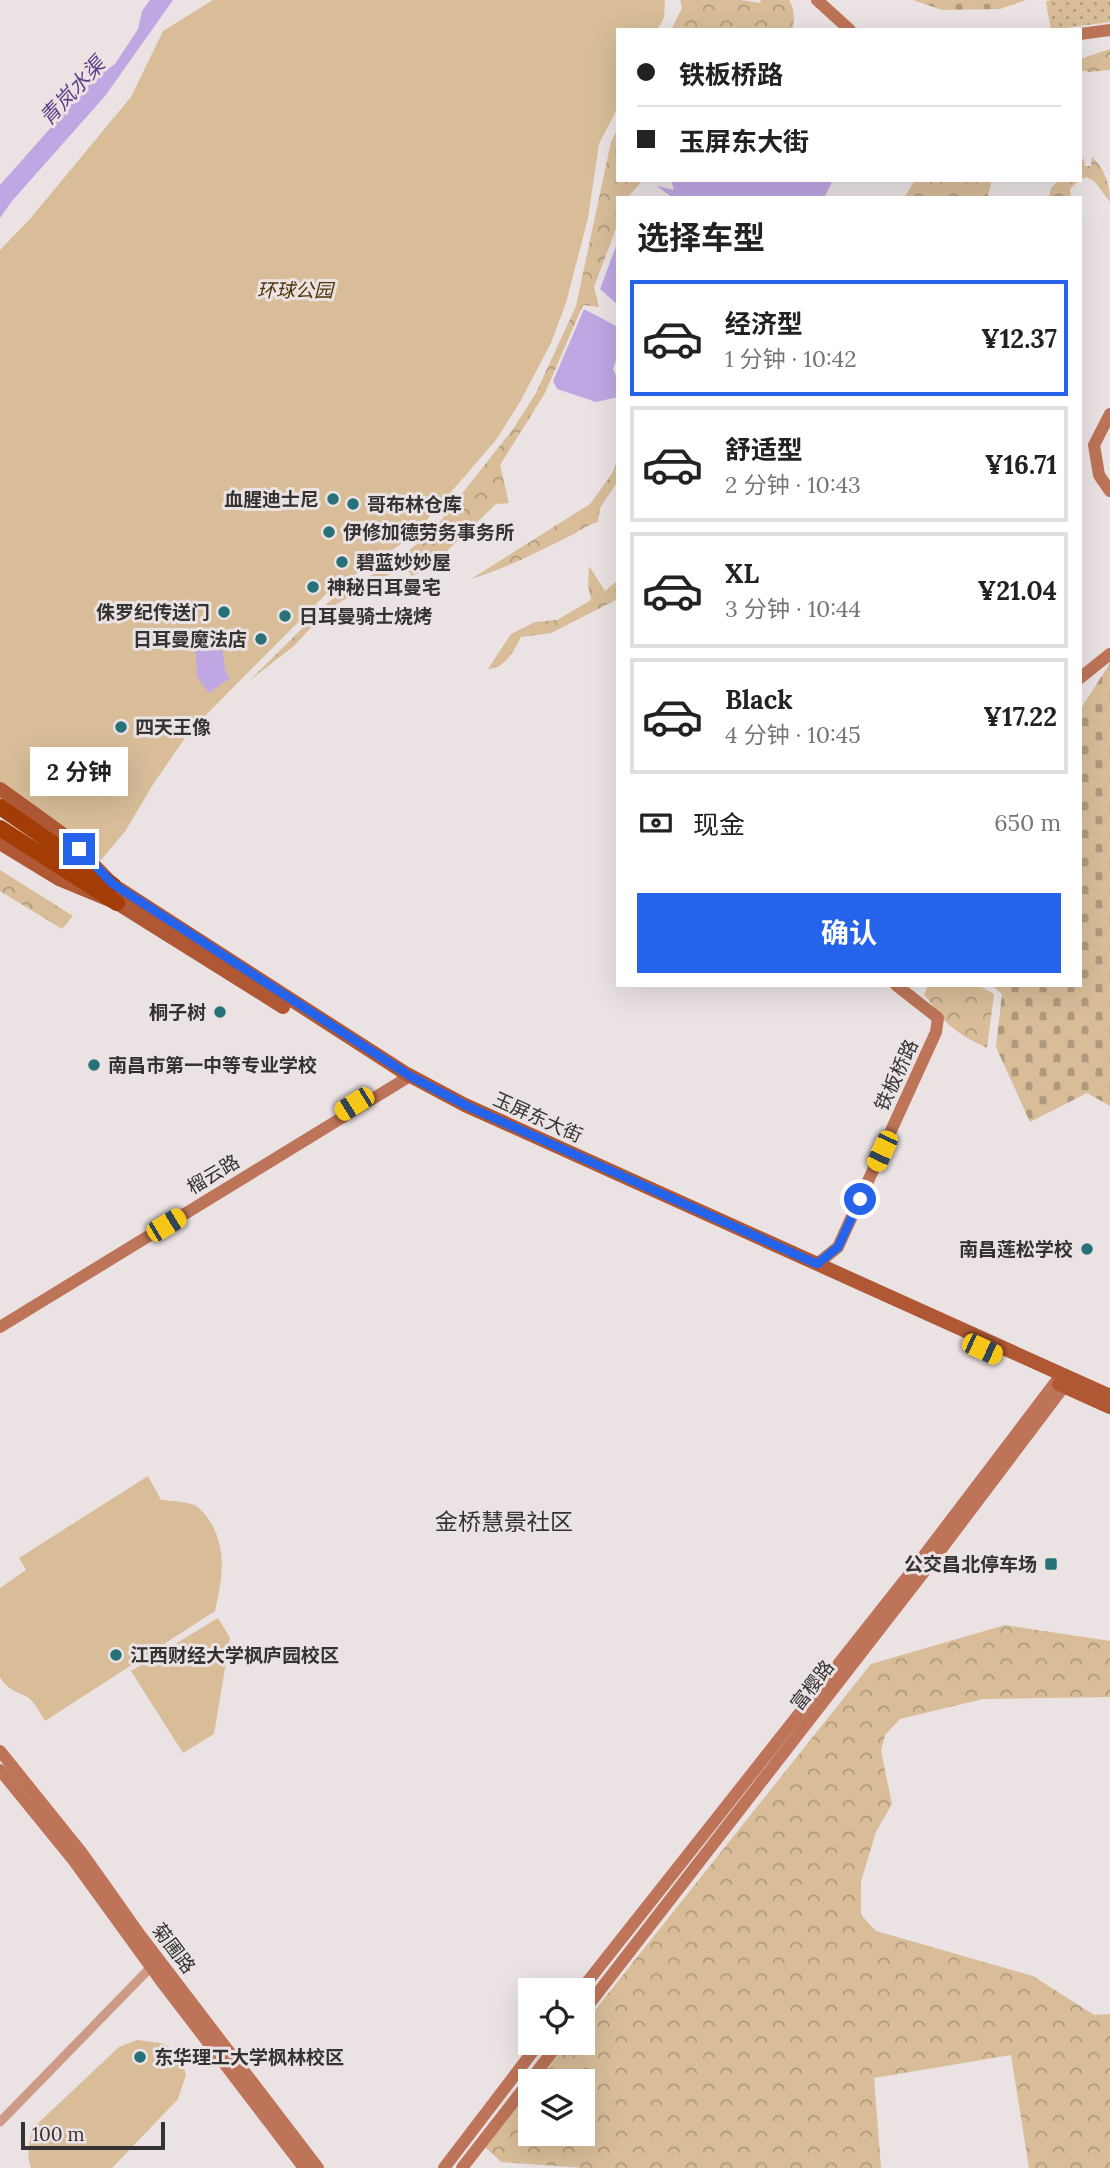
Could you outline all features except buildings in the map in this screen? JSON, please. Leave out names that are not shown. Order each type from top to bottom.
[{"type":"highway","points":[[0,807],[96,880],[117,903]]},
{"type":"highway","points":[[0,828],[96,880],[113,884]]},
{"type":"main road","name":"玉屏东大街","points":[[0,789],[68,838],[113,884],[404,1077],[817,1264],[1063,1381],[1110,1407]]},
{"type":"main road","name":"玉屏东大街","points":[[0,843],[59,879],[117,903],[462,1113],[1063,1381],[1110,1396]]},
{"type":"street","points":[[817,0],[848,28]]},
{"type":"street","points":[[1082,34],[1110,30]]},
{"type":"street","points":[[1110,414],[1094,445],[1099,475],[1110,491]]},
{"type":"street","points":[[1082,676],[1110,654]]},
{"type":"street","name":"铁板桥路","points":[[817,1264],[838,1247],[936,1032],[938,1018],[898,987]]},
{"type":"street","name":"榴云路","points":[[0,1318],[404,1077]]},
{"type":"street","name":"榴云路","points":[[0,1327],[404,1077]]},
{"type":"street","name":"富樱路","points":[[590,1978],[1063,1381]]},
{"type":"street","name":"富樱路","points":[[595,1996],[1063,1381]]},
{"type":"street","name":"菊圃路","points":[[0,1751],[82,1853],[140,1935],[318,2168]]},
{"type":"street","name":"菊圃路","points":[[0,1770],[74,1861],[304,2168]]},
{"type":"street","points":[[0,2122],[151,1967]]},
{"type":"street","points":[[444,2168],[530,2055]]},
{"type":"street","points":[[462,2168],[550,2055]]},
{"type":"green space","name":"环球公园","points":[[213,0],[665,0],[664,18],[658,28],[616,28],[616,111],[599,144],[588,218],[566,303],[551,343],[520,402],[496,440],[413,536],[327,593],[189,732],[126,830],[101,860],[72,832],[0,782],[0,250],[29,220],[131,97],[163,31]]},
{"type":"green space","points":[[680,0],[741,0],[760,3],[761,0],[789,0],[794,22],[792,28],[672,28],[682,8]]},
{"type":"green space","points":[[913,0],[1026,0],[1000,9],[942,10]]},
{"type":"green space","points":[[1110,0],[1110,22],[1051,28],[1046,2]]},
{"type":"green space","points":[[1110,49],[1110,70],[1082,70],[1082,58]]},
{"type":"green space","points":[[616,132],[616,182],[641,182],[629,196],[616,196],[616,228],[594,287],[599,307],[583,305],[545,393],[500,465],[509,503],[496,504],[429,568],[412,576],[404,566],[328,609],[294,646],[249,681],[331,600],[398,559],[431,533],[513,429],[536,393],[576,306],[611,142]]},
{"type":"green space","points":[[1092,157],[1106,178],[1110,202],[1094,181],[1086,177],[1082,179],[1082,160],[1085,166],[1091,166]]},
{"type":"green space","points":[[914,182],[991,182],[988,196],[905,196]]},
{"type":"green space","points":[[1057,182],[1077,182],[1070,189],[1071,196],[1049,196],[1051,188]]},
{"type":"green space","points":[[616,464],[616,484],[600,508],[598,522],[521,560],[471,579],[590,504]]},
{"type":"green space","points":[[589,566],[605,591],[616,582],[616,600],[551,633],[521,637],[504,662],[488,669],[511,634],[535,622],[557,620],[591,600],[588,586]]},
{"type":"green space","points":[[1110,663],[1110,1106],[1087,1093],[1030,1122],[996,1047],[1002,994],[993,987],[1082,987],[1082,707]]},
{"type":"green space","points":[[0,870],[73,916],[62,929],[0,891]]},
{"type":"green space","points":[[927,987],[982,987],[994,994],[987,1048],[945,1021],[924,995]]},
{"type":"green space","points":[[148,1476],[161,1500],[196,1506],[215,1531],[222,1565],[215,1611],[45,1721],[32,1701],[8,1687],[0,1677],[0,1588],[26,1570],[19,1558]]},
{"type":"green space","points":[[218,1618],[230,1638],[214,1734],[183,1753],[131,1671]]},
{"type":"green space","points":[[1005,1625],[1110,1641],[1110,1697],[983,1699],[900,1719],[885,1735],[881,1751],[892,1804],[876,1832],[861,1881],[861,1915],[876,1931],[1033,1976],[1094,2015],[1110,2014],[1110,2168],[1029,2168],[1011,2055],[874,2078],[881,2168],[583,2168],[501,2162],[485,2147],[518,2105],[518,2146],[595,2146],[595,2069],[548,2069],[559,2055],[595,2055],[595,2010],[871,1664]]},
{"type":"green space","points":[[137,2040],[161,2043],[175,2049],[182,2060],[186,2075],[178,2099],[112,2168],[31,2168],[28,2153],[33,2128],[119,2047]]},
{"type":"shaded area","points":[[150,0],[173,0],[105,96],[0,218],[0,185],[93,80],[115,64],[138,29],[142,11]]},
{"type":"shaded area","points":[[672,182],[832,182],[825,196],[670,196],[657,186],[674,190]]},
{"type":"shaded area","points":[[616,246],[616,303],[600,289]]},
{"type":"shaded area","points":[[584,309],[616,326],[616,360],[613,369],[616,376],[616,397],[596,402],[557,389],[553,381]]},
{"type":"shaded area","points":[[210,629],[222,646],[225,670],[230,678],[209,693],[197,677],[196,654],[189,644]]},
{"type":"place","name":"血腥迪士尼","points":[[333,499]]},
{"type":"place","name":"哥布林仓库","points":[[353,504]]},
{"type":"place","name":"伊修加德劳务事务所","points":[[329,532]]},
{"type":"place","name":"碧蓝妙妙屋","points":[[342,562]]},
{"type":"place","name":"神秘日耳曼宅","points":[[313,587]]},
{"type":"place","name":"侏罗纪传送门","points":[[224,612]]},
{"type":"place","name":"日耳曼骑士烧烤","points":[[285,616]]},
{"type":"place","name":"日耳曼魔法店","points":[[261,639]]},
{"type":"place","name":"四天王像","points":[[121,727]]},
{"type":"place","name":"桐子树","points":[[220,1012]]},
{"type":"place","name":"南昌市第一中等专业学校","points":[[94,1065]]},
{"type":"place","name":"南昌莲松学校","points":[[1087,1249]]},
{"type":"place","name":"公交昌北停车场","points":[[1051,1564]]},
{"type":"place","name":"江西财经大学枫庐园校区","points":[[116,1655]]},
{"type":"place","name":"东华理工大学枫林校区","points":[[140,2057]]},
{"type":"district","name":"金桥慧景社区","points":[[504,1521]]},
{"type":"route","points":[[79,849],[113,884],[410,1076],[465,1105],[817,1264],[838,1247],[860,1199]]},
{"type":"water label","name":"青岚水渠","points":[[72,91]]}]
